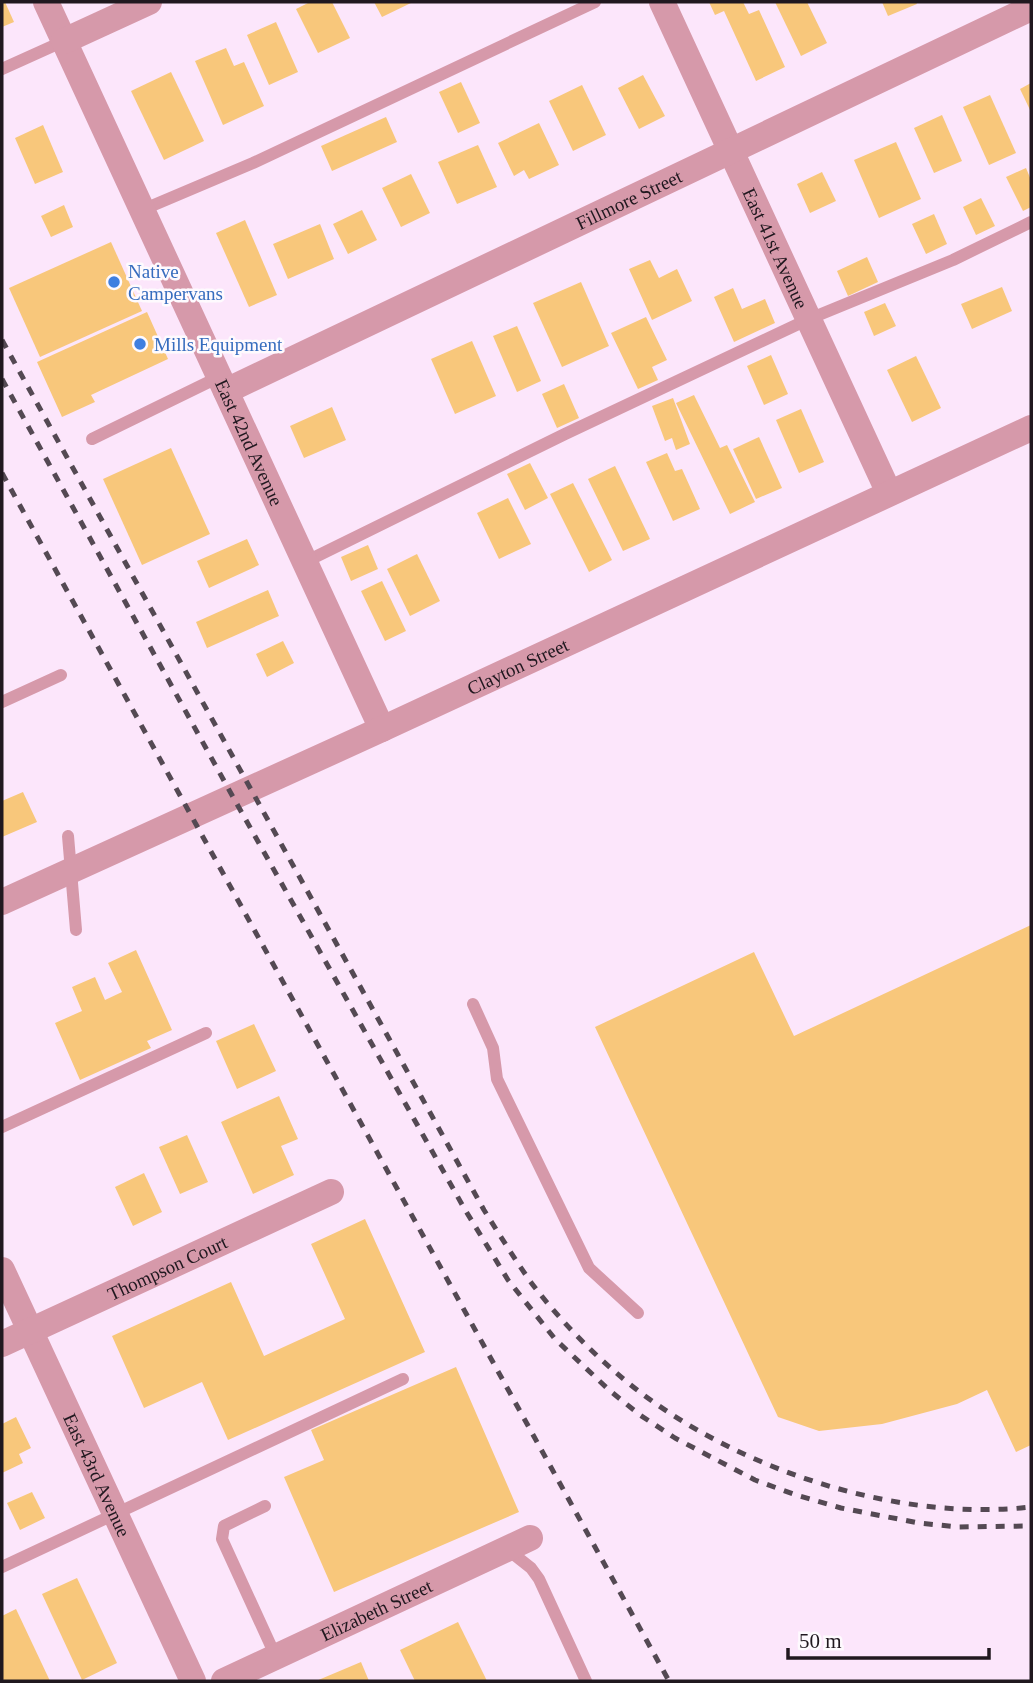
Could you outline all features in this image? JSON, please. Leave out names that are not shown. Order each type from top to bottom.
[{"type":"street","name":"East 42nd Avenue","points":[[46,2],[382,729]]},
{"type":"street","points":[[64,41],[149,2]]},
{"type":"street","name":"East 41st Avenue","points":[[662,2],[889,494]]},
{"type":"street","name":"Fillmore Street","points":[[223,384],[731,152],[1031,8]]},
{"type":"street","name":"Clayton Street","points":[[2,902],[1031,428]]},
{"type":"street","name":"Thompson Court","points":[[2,1344],[331,1192]]},
{"type":"street","name":"East 43rd Avenue","points":[[2,1270],[193,1681]]},
{"type":"street","name":"Elizabeth Street","points":[[224,1681],[518,1544]]},
{"type":"lane","points":[[142,210],[253,163],[595,2]]},
{"type":"lane","points":[[2,69],[64,41]]},
{"type":"lane","points":[[305,562],[565,434],[809,319],[953,260],[1031,222]]},
{"type":"lane","points":[[92,439],[223,384]]},
{"type":"lane","points":[[2,702],[61,675]]},
{"type":"lane","points":[[68,836],[76,930]]},
{"type":"lane","points":[[473,1004],[493,1048],[497,1079],[589,1268],[638,1313]]},
{"type":"lane","points":[[2,1127],[206,1033]]},
{"type":"lane","points":[[2,1567],[403,1379]]},
{"type":"lane","points":[[265,1506],[224,1526],[222,1539],[276,1657]]},
{"type":"lane","points":[[518,1544],[539,1580],[586,1681]]},
{"type":"building","points":[[2,2],[5,2],[14,22],[2,27]]},
{"type":"building","points":[[310,2],[332,2],[350,38],[318,53],[296,9]]},
{"type":"building","points":[[374,2],[413,2],[382,17]]},
{"type":"building","points":[[709,2],[743,2],[749,14],[759,10],[785,67],[756,81],[724,11],[715,15]]},
{"type":"building","points":[[775,2],[807,2],[827,43],[801,56]]},
{"type":"building","points":[[882,2],[916,2],[917,4],[888,16]]},
{"type":"building","points":[[276,22],[298,72],[269,85],[247,35]]},
{"type":"building","points":[[226,48],[234,66],[244,62],[264,106],[223,125],[195,61]]},
{"type":"building","points":[[171,72],[204,141],[164,160],[131,91]]},
{"type":"building","points":[[643,75],[665,116],[639,129],[618,88]]},
{"type":"building","points":[[461,82],[480,123],[458,133],[439,92]]},
{"type":"building","points":[[1031,83],[1031,112],[1020,89]]},
{"type":"building","points":[[582,85],[606,135],[573,151],[549,101]]},
{"type":"building","points":[[990,95],[1016,153],[989,165],[963,107]]},
{"type":"building","points":[[942,115],[962,161],[934,173],[914,128]]},
{"type":"building","points":[[386,117],[397,142],[332,171],[321,146]]},
{"type":"building","points":[[539,123],[559,165],[529,179],[524,170],[514,176],[498,143]]},
{"type":"building","points":[[43,125],[63,172],[35,184],[15,138]]},
{"type":"building","points":[[896,142],[921,199],[879,218],[854,160]]},
{"type":"building","points":[[478,145],[497,187],[457,204],[438,162]]},
{"type":"building","points":[[1026,168],[1031,180],[1031,207],[1023,211],[1006,177]]},
{"type":"building","points":[[822,172],[836,201],[810,213],[797,184]]},
{"type":"building","points":[[411,174],[430,213],[401,227],[382,188]]},
{"type":"building","points":[[981,198],[995,226],[976,235],[963,207]]},
{"type":"building","points":[[64,205],[73,227],[51,237],[41,216]]},
{"type":"building","points":[[362,210],[377,240],[348,254],[333,224]]},
{"type":"building","points":[[934,214],[947,244],[926,254],[912,224]]},
{"type":"building","points":[[245,220],[277,295],[249,307],[216,233]]},
{"type":"building","points":[[320,224],[334,259],[288,279],[273,244]]},
{"type":"building","points":[[111,242],[142,311],[40,357],[9,288]]},
{"type":"building","points":[[867,257],[878,282],[848,296],[837,271]]},
{"type":"building","points":[[650,260],[659,278],[677,269],[692,301],[652,320],[629,269]]},
{"type":"building","points":[[581,282],[609,346],[562,367],[533,303]]},
{"type":"building","points":[[1002,287],[1012,311],[972,329],[961,304]]},
{"type":"building","points":[[733,288],[742,309],[765,299],[775,323],[734,342],[714,297]]},
{"type":"building","points":[[885,303],[896,326],[874,336],[864,312]]},
{"type":"building","points":[[147,312],[168,359],[91,395],[95,402],[62,417],[37,362]]},
{"type":"building","points":[[646,317],[667,360],[652,367],[658,380],[638,389],[611,333]]},
{"type":"building","points":[[517,326],[541,381],[517,392],[493,336]]},
{"type":"building","points":[[472,341],[496,396],[455,414],[431,359]]},
{"type":"building","points":[[771,355],[788,394],[764,405],[747,366]]},
{"type":"building","points":[[916,356],[941,408],[912,422],[887,370]]},
{"type":"building","points":[[564,384],[579,418],[557,428],[542,394]]},
{"type":"building","points":[[694,395],[720,448],[727,445],[755,502],[730,514],[676,403]]},
{"type":"building","points":[[673,398],[690,444],[676,450],[672,438],[665,441],[652,406]]},
{"type":"building","points":[[332,407],[346,440],[304,458],[290,426]]},
{"type":"building","points":[[801,409],[824,462],[799,473],[776,420]]},
{"type":"building","points":[[759,437],[782,488],[756,499],[733,449]]},
{"type":"building","points":[[171,448],[210,534],[142,565],[103,479]]},
{"type":"building","points":[[667,453],[675,471],[682,469],[700,509],[673,521],[646,462]]},
{"type":"building","points":[[530,463],[548,498],[525,510],[507,474]]},
{"type":"building","points":[[615,466],[650,539],[623,551],[588,479]]},
{"type":"building","points":[[573,483],[612,560],[589,572],[550,494]]},
{"type":"building","points":[[508,498],[531,544],[499,559],[477,513]]},
{"type":"building","points":[[247,539],[259,565],[209,588],[197,561]]},
{"type":"building","points":[[368,545],[378,569],[351,581],[341,557]]},
{"type":"building","points":[[417,554],[440,601],[410,616],[387,569]]},
{"type":"building","points":[[382,581],[406,631],[385,641],[361,591]]},
{"type":"building","points":[[268,590],[279,616],[207,648],[196,622]]},
{"type":"building","points":[[283,641],[294,663],[267,677],[256,654]]},
{"type":"building","points":[[23,792],[37,822],[2,837],[2,801]]},
{"type":"building","points":[[1031,925],[1031,1445],[1016,1452],[987,1390],[957,1404],[882,1424],[819,1431],[778,1417],[595,1027],[754,952],[794,1036]]},
{"type":"building","points":[[136,950],[172,1030],[147,1041],[151,1048],[80,1080],[55,1023],[82,1011],[72,987],[95,977],[105,1000],[122,992],[108,963]]},
{"type":"building","points":[[254,1024],[276,1071],[237,1089],[216,1041]]},
{"type":"building","points":[[279,1096],[298,1139],[281,1146],[294,1175],[253,1194],[221,1122]]},
{"type":"building","points":[[187,1135],[208,1182],[180,1194],[159,1147]]},
{"type":"building","points":[[144,1173],[162,1212],[133,1226],[115,1187]]},
{"type":"building","points":[[365,1219],[425,1352],[228,1440],[202,1382],[144,1408],[112,1336],[231,1282],[264,1356],[345,1319],[311,1244]]},
{"type":"building","points":[[456,1367],[519,1512],[334,1592],[284,1477],[324,1460],[311,1430]]},
{"type":"building","points":[[16,1417],[31,1448],[19,1454],[23,1463],[2,1473],[2,1424]]},
{"type":"building","points":[[32,1492],[45,1518],[20,1530],[7,1503]]},
{"type":"building","points":[[77,1578],[117,1663],[82,1680],[42,1594]]},
{"type":"building","points":[[16,1609],[50,1681],[4,1681],[2,1677],[2,1616]]},
{"type":"building","points":[[458,1622],[487,1681],[415,1681],[400,1650]]},
{"type":"building","points":[[361,1662],[369,1681],[316,1681]]},
{"type":"railway","points":[[2,340],[484,1210],[530,1281],[559,1316],[613,1370],[656,1404],[703,1433],[755,1459],[809,1480],[921,1506],[977,1510],[1031,1507]]},
{"type":"railway","points":[[2,379],[464,1208],[508,1280],[555,1339],[640,1415],[675,1438],[755,1480],[841,1508],[919,1523],[958,1527],[1031,1526]]},
{"type":"railway","points":[[2,473],[669,1681]]},
{"type":"place","name":"Native Campervans","points":[[114,282]]},
{"type":"place","name":"Mills Equipment","points":[[140,344]]}]
